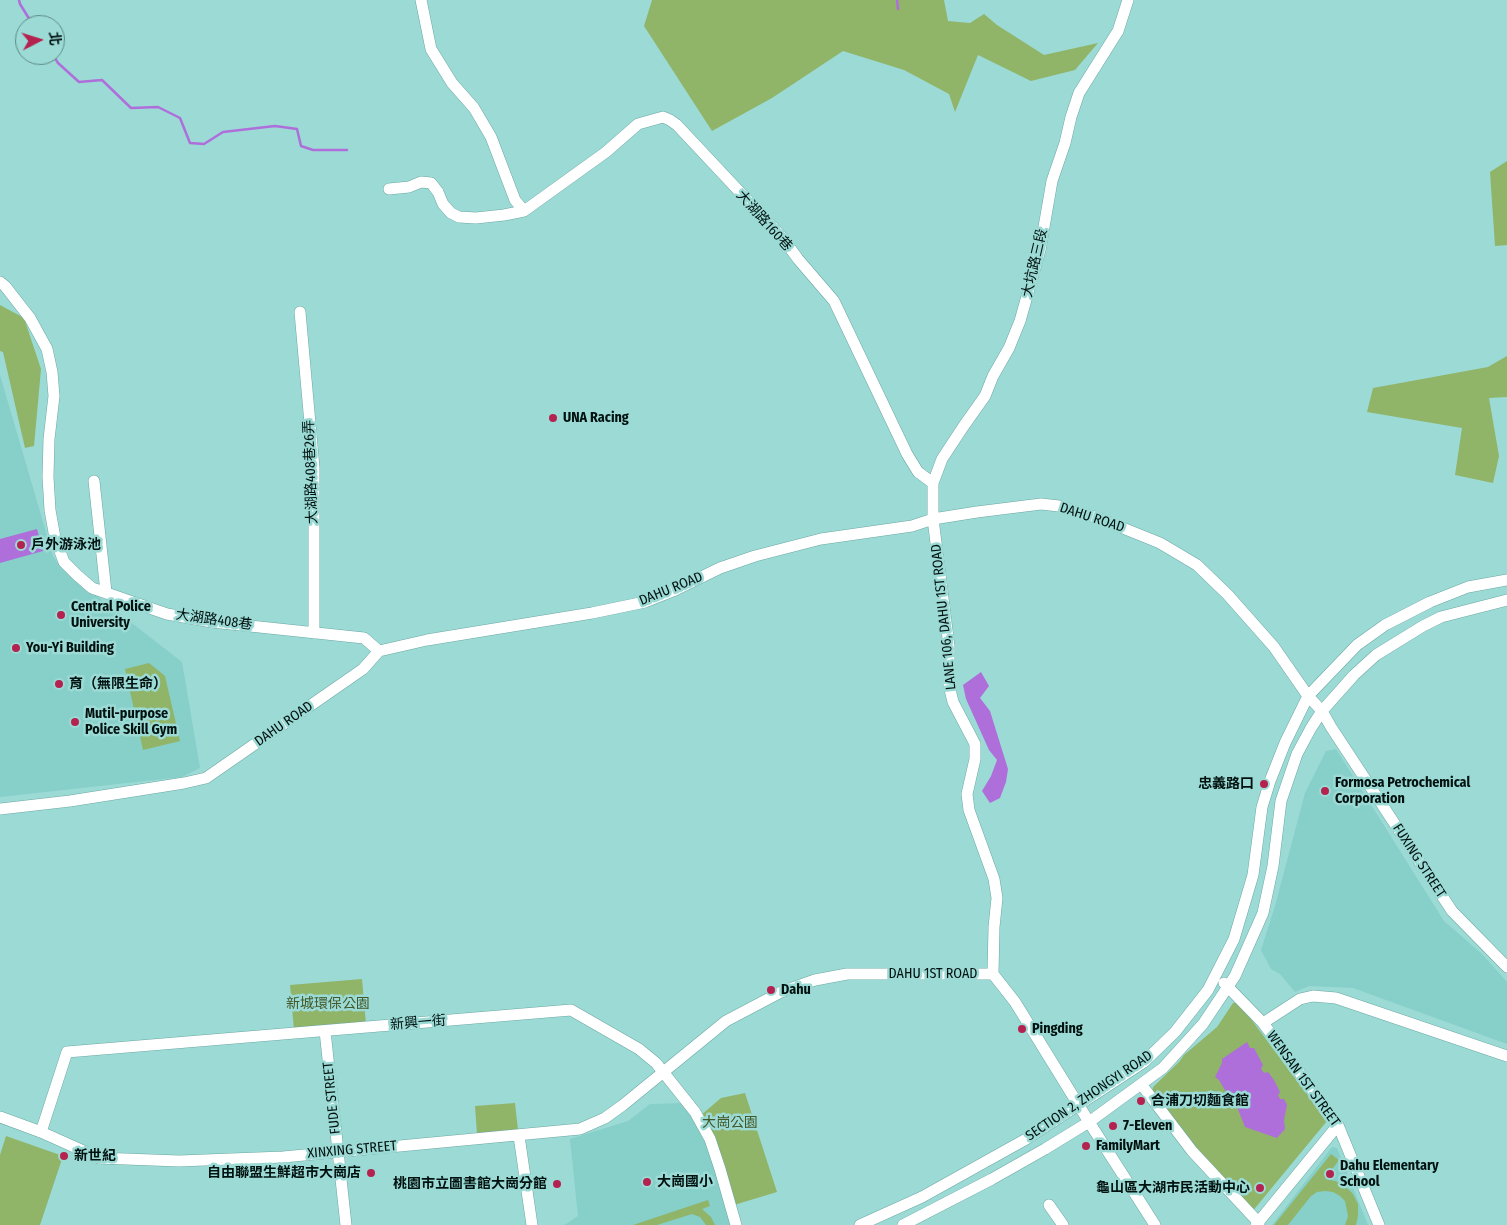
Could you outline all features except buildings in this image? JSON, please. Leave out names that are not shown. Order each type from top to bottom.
[{"type":"street","points":[[389,189],[409,187],[421,182],[431,183],[438,192],[443,204],[451,213],[459,217],[476,218],[524,211],[516,200],[491,137],[474,108],[452,83],[431,49],[421,0]]},
{"type":"street","name":"大坑路三段","points":[[933,519],[933,483],[942,459],[985,396],[1020,321],[1040,250],[1052,181],[1079,93],[1118,31],[1128,0]]},
{"type":"street","name":"大湖路160巷","points":[[524,211],[606,152],[638,124],[663,117],[670,120],[677,125],[782,237],[834,301],[908,454],[918,472],[933,483]]},
{"type":"street","name":"大湖路408巷","points":[[0,282],[30,318],[47,348],[54,396],[49,439],[48,478],[50,510],[55,538],[64,562],[77,576],[92,588],[167,614],[191,619],[364,638],[379,651]]},
{"type":"street","name":"大湖路408巷26弄","points":[[300,312],[314,468],[314,633]]},
{"type":"street","points":[[94,481],[106,592]]},
{"type":"street","name":"DAHU ROAD","points":[[0,810],[70,801],[206,778],[363,669],[379,651],[427,640],[592,613],[645,602],[720,568],[755,556],[821,539],[912,526],[933,519],[1025,504],[1059,506],[1098,518],[1160,543],[1197,565],[1228,595],[1274,647],[1308,696]]},
{"type":"street","name":"LANE 106, DAHU 1ST ROAD","points":[[933,519],[948,627],[949,685],[954,702],[975,744],[975,759],[967,794],[969,810],[994,879],[997,898],[994,926],[994,974]]},
{"type":"street","name":"SECTION 2, ZHONGYI ROAD","points":[[860,1225],[922,1197],[1028,1138],[1144,1062],[1175,1032],[1208,990],[1234,939],[1253,875],[1262,807],[1285,743],[1308,696],[1357,644],[1385,625],[1430,602],[1468,588],[1507,580]]},
{"type":"street","name":"SECTION 2, ZHONGYI ROAD","points":[[903,1225],[992,1179],[1089,1122],[1164,1068],[1203,1024],[1235,976],[1263,913],[1273,866],[1281,802],[1302,745],[1322,711],[1354,675],[1376,655],[1423,626],[1441,617],[1507,600]]},
{"type":"street","name":"FUXING STREET","points":[[1308,696],[1322,711],[1452,910],[1507,967]]},
{"type":"street","name":"DAHU 1ST ROAD","points":[[663,1072],[726,1021],[781,992],[815,980],[847,974],[994,974],[1015,1002],[1155,1225]]},
{"type":"street","name":"WENSAN 1ST STREET","points":[[1215,975],[1263,1023],[1338,1125],[1379,1225]]},
{"type":"street","points":[[1263,1023],[1300,998],[1312,996],[1336,998],[1507,1056]]},
{"type":"street","name":"新興一街","points":[[41,1132],[66,1052],[571,1010],[639,1049],[656,1063],[695,1112],[710,1139],[736,1225]]},
{"type":"street","name":"FUDE STREET","points":[[325,1031],[346,1225]]},
{"type":"street","name":"XINXING STREET","points":[[0,1117],[41,1132],[100,1158],[179,1162],[283,1156],[580,1129],[605,1118],[663,1072]]},
{"type":"street","points":[[1141,1084],[1192,1151],[1258,1224],[1338,1125]]},
{"type":"street","points":[[519,1136],[532,1225]]},
{"type":"street","points":[[1049,1205],[1063,1225]]},
{"type":"shaded area","name":"Central Police University","points":[[0,375],[53,556],[62,569],[182,662],[200,768],[182,777],[0,797]]},
{"type":"shaded area","name":"戶外游泳池","points":[[37,529],[43,551],[0,563],[0,539]]},
{"type":"shaded area","points":[[981,672],[989,686],[980,698],[990,711],[1008,769],[1006,782],[1000,798],[990,803],[982,791],[991,776],[997,760],[989,750],[966,699],[963,685]]},
{"type":"shaded area","points":[[1336,749],[1444,921],[1482,954],[1507,982],[1507,1044],[1353,988],[1309,986],[1295,992],[1280,974],[1271,969],[1261,950],[1275,906],[1305,793],[1326,751]]},
{"type":"shaded area","points":[[1247,1042],[1250,1048],[1254,1048],[1263,1065],[1261,1069],[1264,1073],[1268,1072],[1274,1080],[1280,1092],[1278,1095],[1280,1099],[1284,1099],[1287,1105],[1284,1120],[1285,1129],[1277,1138],[1245,1127],[1237,1107],[1215,1077],[1222,1059]]},
{"type":"shaded area","name":"大崗國小","points":[[685,1103],[712,1148],[731,1225],[564,1225],[578,1216],[570,1139],[628,1121],[650,1104]]},
{"type":"shaded area","name":"Dahu Elementary School","points":[[1332,1147],[1337,1148],[1368,1225],[1272,1225]]},
{"type":"green space","points":[[652,0],[944,0],[948,21],[970,23],[984,14],[997,25],[1044,55],[1098,43],[1075,70],[1031,81],[978,55],[955,112],[949,94],[904,70],[843,51],[772,98],[712,131],[644,26]]},
{"type":"green space","points":[[1507,161],[1507,245],[1495,246],[1490,172]]},
{"type":"green space","points":[[0,305],[24,318],[41,369],[34,446],[25,448],[3,352],[0,351]]},
{"type":"green space","points":[[1507,356],[1507,397],[1489,398],[1499,456],[1493,483],[1455,475],[1462,428],[1367,412],[1373,388],[1488,367]]},
{"type":"green space","points":[[149,663],[165,676],[180,741],[143,750],[125,669]]},
{"type":"green space","name":"新城環保公園","points":[[362,979],[366,1024],[294,1030],[290,985]]},
{"type":"green space","points":[[1233,1003],[1239,1003],[1327,1121],[1251,1213],[1174,1128],[1152,1093],[1153,1087],[1184,1055],[1217,1027]]},
{"type":"green space","name":"大崗公園","points":[[745,1093],[777,1192],[734,1205],[700,1116],[721,1098]]},
{"type":"green space","points":[[515,1103],[518,1130],[477,1134],[475,1106]]},
{"type":"green space","points":[[6,1136],[63,1156],[40,1225],[0,1225],[0,1155]]},
{"type":"green space","points":[[1331,1154],[1339,1160],[1325,1179],[1345,1186],[1353,1194],[1358,1204],[1356,1225],[1345,1225],[1348,1216],[1345,1201],[1333,1192],[1325,1191],[1317,1192],[1311,1196],[1288,1225],[1274,1225]]},
{"type":"green space","points":[[708,1200],[710,1206],[702,1209],[711,1217],[715,1225],[706,1225],[700,1217],[692,1214],[657,1225],[633,1225]]},
{"type":"waterway","points":[[19,0],[27,15]]},
{"type":"waterway","points":[[897,0],[898,9]]},
{"type":"waterway","points":[[60,65],[79,82],[102,80],[131,108],[158,107],[180,118],[190,143],[204,144],[223,132],[275,126],[297,129],[301,146],[313,150],[347,150]]},
{"type":"place","name":"UNA Racing","points":[[553,418]]},
{"type":"place","name":"戶外游泳池","points":[[21,545]]},
{"type":"place","name":"Central Police University","points":[[61,615]]},
{"type":"place","name":"You-Yi Building","points":[[16,648]]},
{"type":"place","name":"育（無限生命）","points":[[59,684]]},
{"type":"place","name":"Mutil-purpose Police Skill Gym","points":[[75,722]]},
{"type":"place","name":"忠義路口","points":[[1264,784]]},
{"type":"place","name":"Formosa Petrochemical Corporation","points":[[1325,791]]},
{"type":"place","name":"Dahu","points":[[771,990]]},
{"type":"place","name":"Pingding","points":[[1022,1029]]},
{"type":"place","name":"合浦刀切麵食館","points":[[1141,1101]]},
{"type":"place","name":"7-Eleven","points":[[1113,1126]]},
{"type":"place","name":"FamilyMart","points":[[1086,1146]]},
{"type":"place","name":"新世紀","points":[[64,1156]]},
{"type":"place","name":"自由聯盟生鮮超市大崗店","points":[[371,1173]]},
{"type":"place","name":"Dahu Elementary School","points":[[1330,1174]]},
{"type":"place","name":"大崗國小","points":[[647,1182]]},
{"type":"place","name":"桃園市立圖書館大崗分館","points":[[557,1184]]},
{"type":"place","name":"龜山區大湖市民活動中心","points":[[1260,1188]]}]
